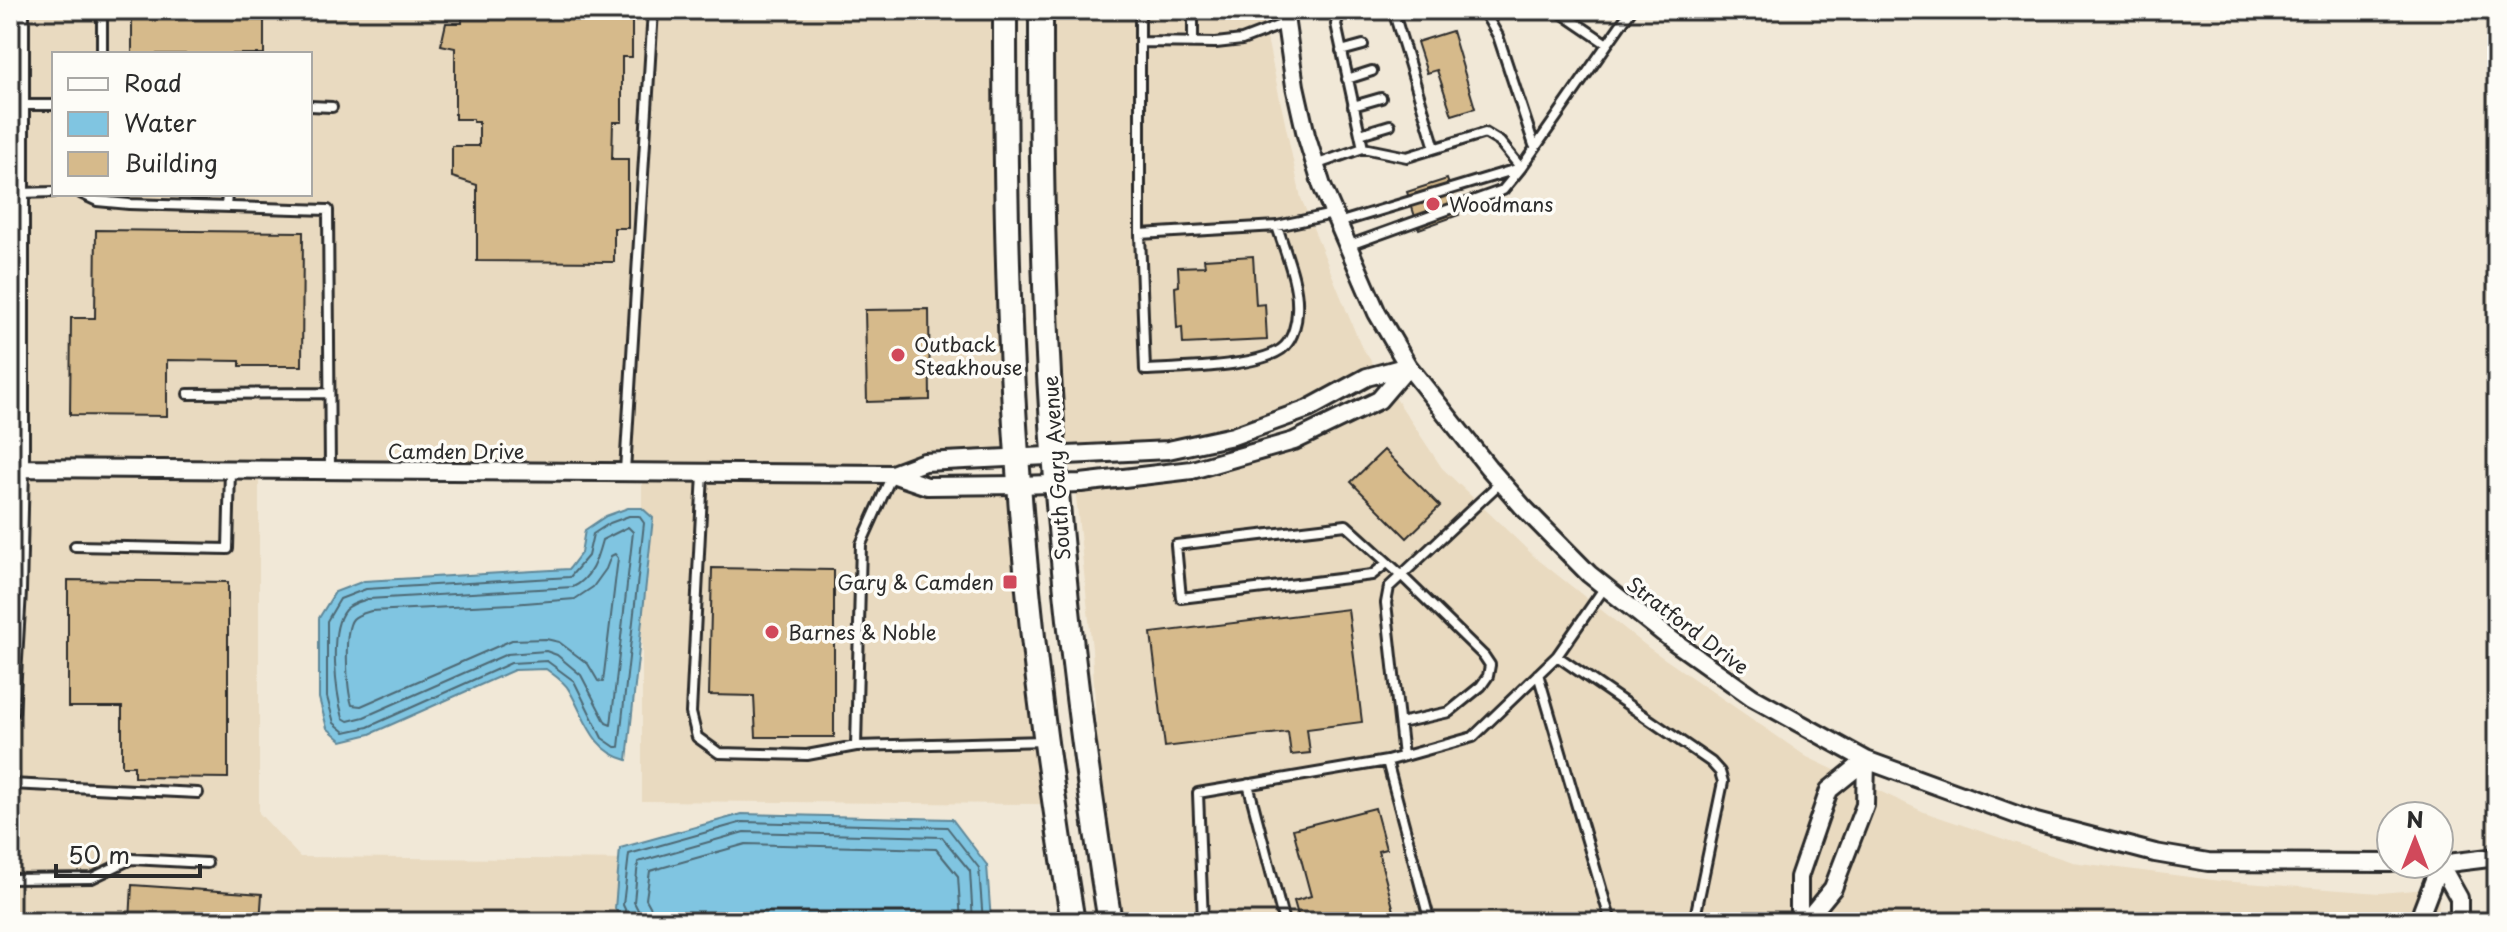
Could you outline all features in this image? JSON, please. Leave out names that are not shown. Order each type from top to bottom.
[{"type":"main road","name":"South Gary Avenue","points":[[1005,10],[1005,187],[1019,485],[1046,741],[1073,922]]},
{"type":"main road","name":"South Gary Avenue","points":[[1041,10],[1042,185],[1056,484],[1082,730],[1110,922]]},
{"type":"street","points":[[10,710],[20,468],[15,334],[20,105],[15,40],[20,10]]},
{"type":"street","name":"Stratford Drive","points":[[1285,17],[1295,86],[1315,165],[1335,219],[1377,313],[1408,366],[1523,507],[1605,587],[1672,640],[1741,690],[1866,760],[2036,822],[2155,853],[2208,862],[2375,863]]},
{"type":"street","name":"Camden Drive","points":[[892,474],[924,462],[1168,450],[1233,436],[1308,409],[1367,377],[1408,366]]},
{"type":"street","name":"Camden Drive","points":[[20,468],[892,474],[927,486],[1056,484],[1192,470],[1294,441],[1379,400],[1408,366]]},
{"type":"street","points":[[1799,922],[1799,877],[1829,790],[1866,760]]},
{"type":"street","points":[[1805,922],[1833,888],[1865,805],[1866,760]]},
{"type":"street","points":[[2455,862],[2497,857]]},
{"type":"street","points":[[2423,922],[2422,911],[2434,880]]},
{"type":"street","points":[[2449,880],[2459,898],[2459,922]]},
{"type":"lane","points":[[102,10],[102,52]]},
{"type":"lane","points":[[625,472],[653,10]]},
{"type":"lane","points":[[1140,10],[1140,234],[1145,370],[1228,365],[1275,353],[1284,347],[1291,338],[1297,310],[1288,259],[1277,226]]},
{"type":"lane","points":[[1193,10],[1193,43]]},
{"type":"lane","points":[[1341,10],[1336,24],[1363,148]]},
{"type":"lane","points":[[1393,10],[1435,148]]},
{"type":"lane","points":[[1483,10],[1498,36],[1534,145]]},
{"type":"lane","points":[[1557,10],[1607,44]]},
{"type":"lane","points":[[1347,246],[1503,190],[1631,10]]},
{"type":"lane","points":[[1140,42],[1242,40],[1285,17]]},
{"type":"lane","points":[[1387,37],[1400,33]]},
{"type":"lane","points":[[1341,51],[1363,45]]},
{"type":"lane","points":[[1396,64],[1408,58]]},
{"type":"lane","points":[[1347,79],[1372,71]]},
{"type":"lane","points":[[1404,90],[1416,86]]},
{"type":"lane","points":[[1353,106],[1381,98]]},
{"type":"lane","points":[[20,105],[52,105]]},
{"type":"lane","points":[[312,106],[332,107]]},
{"type":"lane","points":[[1413,116],[1424,112]]},
{"type":"lane","points":[[1360,134],[1390,125]]},
{"type":"lane","points":[[1315,165],[1363,148],[1407,157],[1485,133],[1500,142],[1521,168]]},
{"type":"lane","points":[[1140,234],[1277,226],[1335,219],[1521,168]]},
{"type":"lane","points":[[20,193],[52,192]]},
{"type":"lane","points":[[86,196],[97,201],[129,204],[328,210],[330,470]]},
{"type":"lane","points":[[226,207],[227,196]]},
{"type":"lane","points":[[188,394],[329,393]]},
{"type":"lane","points":[[75,546],[228,549],[230,469]]},
{"type":"lane","points":[[703,473],[691,713],[697,737],[719,753],[807,755],[856,746],[1046,741]]},
{"type":"lane","points":[[856,746],[861,544],[892,474]]},
{"type":"lane","points":[[1403,756],[1386,603],[1389,587],[1501,482]]},
{"type":"lane","points":[[1387,563],[1372,575],[1181,598],[1176,545],[1346,525],[1401,575],[1490,665],[1488,676],[1481,686],[1449,712],[1400,723]]},
{"type":"lane","points":[[1203,922],[1198,793],[1387,761],[1473,737],[1557,656],[1605,587]]},
{"type":"lane","points":[[1557,656],[1711,762],[1720,772],[1723,791],[1694,922]]},
{"type":"lane","points":[[1538,674],[1611,922]]},
{"type":"lane","points":[[1387,761],[1430,922]]},
{"type":"lane","points":[[10,784],[198,793]]},
{"type":"lane","points":[[1248,784],[1284,922]]},
{"type":"lane","points":[[10,879],[92,878],[131,859],[207,863]]},
{"type":"shaded area","points":[[10,10],[994,10],[1007,446],[889,466],[382,460],[259,464],[259,813],[300,857],[642,860],[765,922],[10,922]]},
{"type":"shaded area","points":[[1051,10],[1261,10],[1301,198],[1360,344],[1375,367],[1308,402],[1233,430],[1163,446],[1064,449],[1056,274]]},
{"type":"shaded area","points":[[1393,394],[1442,468],[1536,558],[1649,648],[1807,757],[1924,812],[2072,862],[2221,881],[2380,893],[2439,888],[2438,922],[1122,922],[1100,791],[1092,649],[1075,487],[1190,477]]},
{"type":"shaded area","points":[[642,476],[884,479],[1009,494],[1042,804],[642,801]]},
{"type":"water","points":[[628,508],[642,508],[653,518],[627,760],[605,749],[597,741],[567,687],[546,669],[514,670],[370,734],[342,741],[327,728],[319,698],[319,618],[335,592],[364,581],[569,569],[581,553],[585,530],[606,516]]},
{"type":"water","points":[[742,814],[952,819],[987,865],[991,922],[625,922],[615,909],[620,848]]},
{"type":"building","points":[[132,10],[264,10],[264,52],[132,52]]},
{"type":"building","points":[[474,10],[632,10],[632,57],[622,57],[622,122],[613,122],[612,159],[628,159],[628,228],[614,228],[614,262],[477,261],[477,185],[452,177],[452,146],[479,146],[479,122],[455,119],[455,48],[441,45],[446,23],[462,23],[462,16],[474,16]]},
{"type":"building","points":[[1452,31],[1475,108],[1452,115],[1437,70],[1427,73],[1417,42]]},
{"type":"building","name":"Woodmans","points":[[1447,179],[1459,215],[1419,229],[1407,192]]},
{"type":"building","points":[[96,230],[303,232],[302,366],[240,366],[240,361],[167,360],[167,416],[70,415],[71,318],[95,318]]},
{"type":"building","points":[[1253,256],[1256,305],[1265,304],[1267,340],[1183,344],[1182,327],[1177,328],[1175,287],[1179,286],[1178,267],[1205,266],[1204,259]]},
{"type":"building","name":"Outback Steakhouse","points":[[929,309],[930,400],[867,402],[865,310]]},
{"type":"building","points":[[1384,450],[1440,506],[1407,538],[1351,482]]},
{"type":"building","name":"Barnes & Noble","points":[[712,568],[834,570],[834,737],[756,737],[754,696],[709,695]]},
{"type":"building","points":[[68,580],[228,582],[228,778],[134,777],[134,766],[122,766],[122,707],[68,707]]},
{"type":"building","points":[[1348,609],[1362,722],[1307,729],[1310,753],[1291,755],[1288,732],[1165,747],[1151,633]]},
{"type":"building","points":[[1375,808],[1386,849],[1378,851],[1397,922],[1300,922],[1294,901],[1311,896],[1293,829]]},
{"type":"building","points":[[132,885],[262,894],[260,922],[130,922]]},
{"type":"place","name":"Woodmans","points":[[1433,204]]},
{"type":"place","name":"Outback Steakhouse","points":[[898,355]]},
{"type":"place","name":"Gary & Camden","points":[[1010,582]]},
{"type":"place","name":"Barnes & Noble","points":[[772,632]]}]
